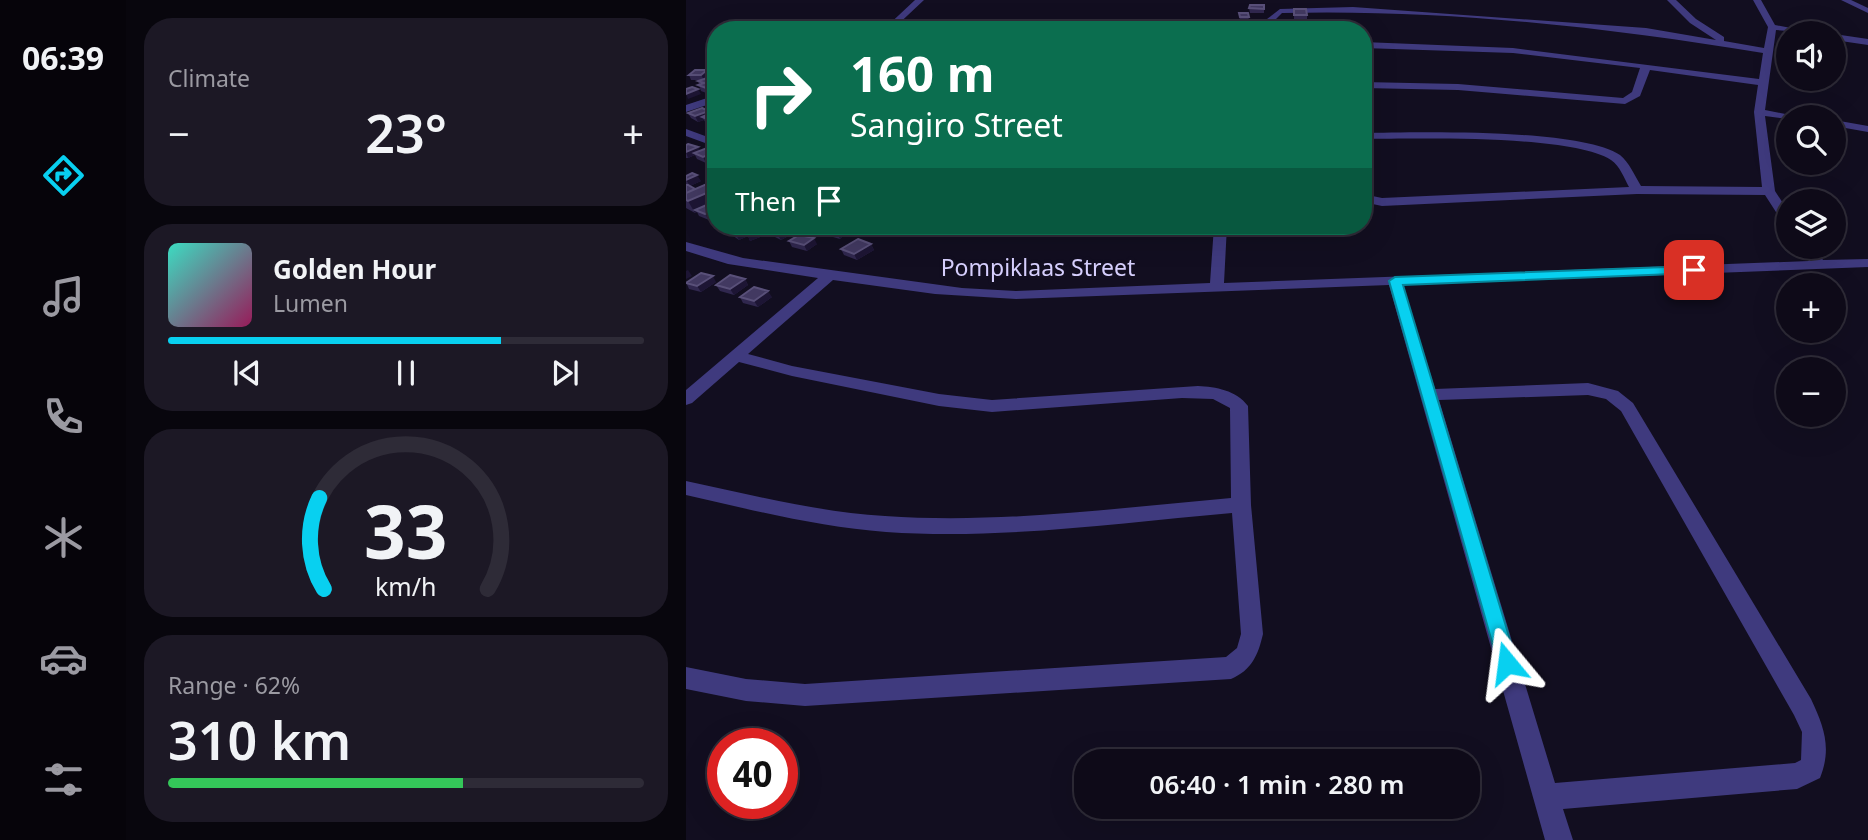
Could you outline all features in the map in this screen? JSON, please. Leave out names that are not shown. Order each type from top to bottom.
[{"type":"street","points":[[897,21],[919,0]]},
{"type":"street","points":[[1671,0],[1693,21],[1727,43]]},
{"type":"street","points":[[1756,0],[1772,27],[1759,112],[1769,191],[1776,202]]},
{"type":"street","points":[[1845,0],[1868,12]]},
{"type":"street","points":[[1272,21],[1280,11],[1374,9],[1630,29],[1769,51]]},
{"type":"street","points":[[1772,27],[1776,28]]},
{"type":"street","points":[[1846,39],[1868,42]]},
{"type":"street","points":[[1372,44],[1437,45],[1646,66],[1763,83]]},
{"type":"street","points":[[1372,85],[1458,87],[1625,101],[1636,94],[1646,66]]},
{"type":"street","points":[[686,109],[707,101]]},
{"type":"street","points":[[1759,112],[1776,114]]},
{"type":"street","points":[[1846,125],[1868,128]]},
{"type":"street","points":[[686,132],[707,140]]},
{"type":"street","points":[[1372,136],[1469,136],[1591,149],[1616,159],[1637,190]]},
{"type":"street","points":[[1372,200],[1382,202],[1637,190],[1769,191]]},
{"type":"street","points":[[1217,288],[1220,235]]},
{"type":"street","name":"Pompiklaas Street","points":[[686,246],[733,261],[971,294],[1217,288],[1868,263]]},
{"type":"street","points":[[1815,259],[1819,265]]},
{"type":"street","points":[[686,400],[829,276]]},
{"type":"street","points":[[1395,281],[1559,840]]},
{"type":"street","points":[[686,678],[747,690],[805,695],[1231,668],[1247,654],[1252,634],[1241,505],[1239,406],[1231,397],[1218,393],[1182,392],[992,405],[939,400],[792,372],[735,356]]},
{"type":"street","points":[[1427,395],[1588,389],[1612,396],[1627,407],[1776,659],[1814,732],[1815,757],[1811,769],[1797,776],[1547,797]]},
{"type":"street","points":[[686,488],[830,519],[932,526],[990,525],[1241,505]]},
{"type":"building","points":[[1250,5],[1264,5],[1264,9],[1249,8]]},
{"type":"building","points":[[1294,9],[1306,9],[1307,15],[1294,15]]},
{"type":"building","points":[[1239,13],[1248,13],[1249,17],[1240,17]]},
{"type":"building","points":[[695,70],[707,70],[701,75],[689,75]]},
{"type":"building","points":[[707,78],[707,88],[698,85],[704,83],[698,81]]},
{"type":"building","points":[[686,89],[698,89],[686,94]]},
{"type":"building","points":[[702,108],[707,110],[695,116],[688,113]]},
{"type":"building","points":[[688,144],[698,147],[686,152]]},
{"type":"building","points":[[707,148],[707,155],[703,157],[694,153]]},
{"type":"building","points":[[692,173],[697,175],[686,180],[686,176]]},
{"type":"building","points":[[707,184],[707,193],[688,201],[686,193]]},
{"type":"building","points":[[688,185],[695,189],[686,193]]},
{"type":"building","points":[[707,205],[707,213],[695,210]]},
{"type":"building","points":[[799,235],[814,238],[804,245],[789,241]]},
{"type":"building","points":[[858,239],[871,244],[854,254],[841,249]]},
{"type":"building","points":[[701,273],[713,276],[697,286],[686,283]]},
{"type":"building","points":[[730,275],[745,279],[730,289],[716,285]]},
{"type":"building","points":[[754,287],[768,291],[754,301],[740,297]]},
{"type":"route","points":[[1507,663],[1395,281],[1694,270]]}]
